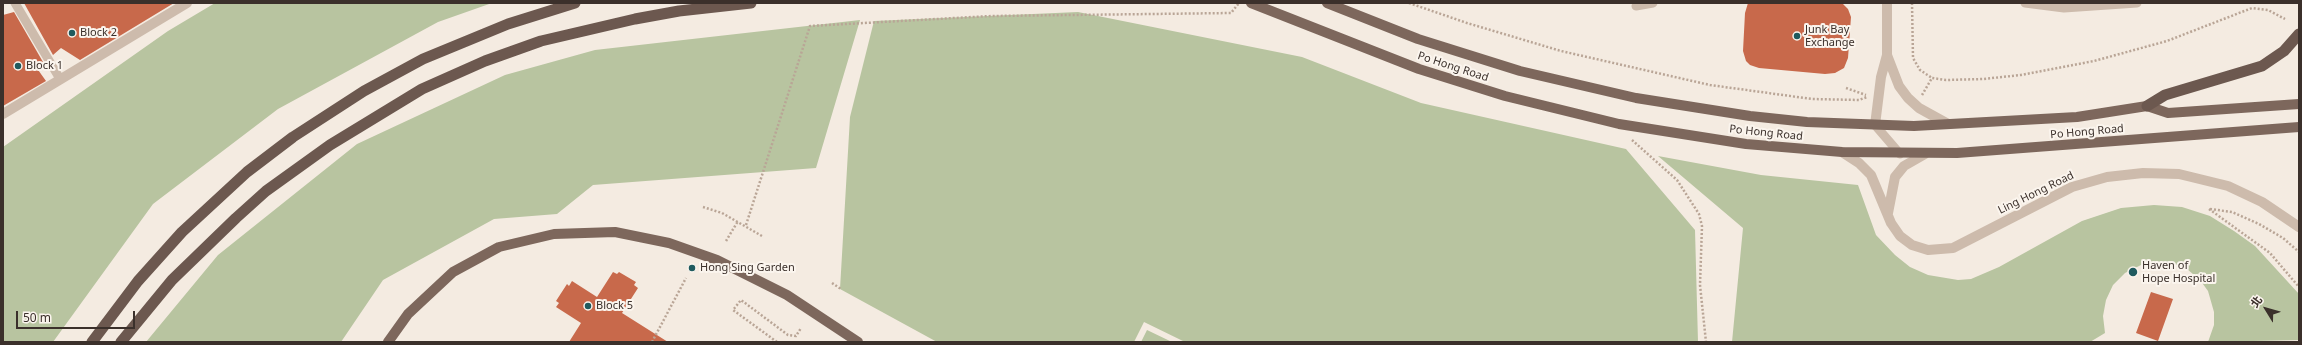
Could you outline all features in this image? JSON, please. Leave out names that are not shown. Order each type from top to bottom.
[{"type":"highway","points":[[92,342],[138,281],[182,232],[242,177],[293,137],[351,99],[423,59],[502,26],[575,3]]},
{"type":"highway","points":[[121,342],[172,280],[236,218],[266,192],[336,141],[422,89],[478,63],[541,41],[635,19],[678,11],[751,3]]},
{"type":"highway","points":[[2147,106],[2165,95],[2262,66],[2284,51],[2299,34]]},
{"type":"main road","name":"Po Hong Road","points":[[1251,3],[1419,69],[1458,82],[1551,109],[1619,124],[1706,139],[1842,152],[1925,154],[2002,151],[2299,126]]},
{"type":"main road","name":"Po Hong Road","points":[[1327,3],[1467,56],[1583,87],[1694,109],[1743,116],[1807,122],[1914,126],[2077,117],[2147,106],[2168,113],[2299,104]]},
{"type":"main road","points":[[388,342],[408,314],[453,272],[499,247],[554,234],[615,232],[669,243],[717,260],[787,294],[858,342]]},
{"type":"street","points":[[3,114],[187,3]]},
{"type":"street","points":[[1875,124],[1881,77],[1887,55],[1887,3]]},
{"type":"street","points":[[1887,55],[1899,86],[1908,98],[1919,108],[1948,124]]},
{"type":"street","name":"Ling Hong Road","points":[[1842,152],[1859,163],[1870,175],[1895,230],[1912,245],[1928,250],[1945,251],[2072,187],[2120,175],[2162,173],[2211,180],[2246,193],[2280,213],[2299,227]]},
{"type":"street","points":[[1888,215],[1891,191],[1895,177],[1904,166],[1925,154]]},
{"type":"lane","points":[[15,3],[60,80]]},
{"type":"lane","points":[[1636,6],[1652,3]]},
{"type":"lane","points":[[2025,3],[2064,8],[2137,3]]},
{"type":"lane","points":[[1875,124],[1900,154]]},
{"type":"path","points":[[746,225],[810,26],[991,16],[1231,13],[1239,3]]},
{"type":"path","points":[[1409,3],[1467,23],[1561,51],[1710,86],[1812,99],[1859,100]]},
{"type":"path","points":[[1912,3],[1913,58],[1920,70],[1932,78],[1946,80],[2006,76],[2094,61],[2167,41],[2252,8],[2268,10],[2285,19]]},
{"type":"path","points":[[1920,96],[1932,78]]},
{"type":"path","points":[[1627,134],[1677,180],[1699,214],[1702,226],[1700,285],[1706,342]]},
{"type":"path","points":[[703,208],[722,213],[746,225],[762,236]]},
{"type":"path","points":[[2299,252],[2283,238],[2246,218],[2232,212],[2209,209],[2270,254],[2299,287]]},
{"type":"path","points":[[726,241],[738,221]]},
{"type":"path","points":[[652,342],[686,278]]},
{"type":"path","points":[[832,282],[841,289]]},
{"type":"path","points":[[777,342],[733,310],[741,300],[788,335],[796,336],[802,328]]},
{"type":"green space","points":[[215,3],[492,3],[438,22],[278,109],[153,204],[53,342],[3,342],[3,147],[168,31]]},
{"type":"green space","points":[[1078,12],[1302,57],[1421,103],[1626,149],[1695,230],[1698,342],[1185,342],[1144,322],[1134,342],[937,342],[840,289],[850,117],[874,21]]},
{"type":"green space","points":[[860,20],[816,168],[593,185],[557,214],[494,219],[383,280],[341,342],[146,342],[218,255],[357,144],[505,75],[595,50]]},
{"type":"green space","name":"Haven of Hope Hospital","points":[[1658,156],[1761,175],[1858,185],[1876,235],[1895,255],[1910,267],[1928,275],[1958,280],[1971,279],[1999,267],[2082,221],[2121,208],[2154,205],[2182,207],[2210,216],[2255,246],[2299,294],[2299,340],[2208,342],[2214,325],[2214,312],[2208,291],[2200,280],[2187,269],[2172,263],[2155,262],[2141,265],[2125,273],[2113,285],[2106,300],[2103,316],[2105,333],[2090,342],[1732,342],[1743,228]]},
{"type":"green space","points":[[1147,330],[1172,342],[1141,342]]},
{"type":"building","points":[[24,3],[174,3],[80,60],[61,48],[53,55]]},
{"type":"building","name":"Junk Bay Exchange","points":[[1748,3],[1843,4],[1848,9],[1851,17],[1848,58],[1844,68],[1835,73],[1825,74],[1759,68],[1750,65],[1746,61],[1743,51],[1745,13]]},
{"type":"building","points":[[14,12],[43,62],[36,67],[46,81],[3,106],[3,15]]},
{"type":"building","name":"Block 5","points":[[613,272],[617,274],[619,272],[636,282],[634,285],[638,288],[622,313],[668,342],[569,342],[581,323],[556,307],[559,303],[556,301],[567,284],[569,286],[572,281],[597,297]]},
{"type":"building","points":[[2151,292],[2173,299],[2158,341],[2136,333]]},
{"type":"place","name":"Block 2","points":[[72,33]]},
{"type":"place","name":"Junk Bay Exchange","points":[[1797,36]]},
{"type":"place","name":"Block 1","points":[[18,66]]},
{"type":"place","name":"Hong Sing Garden","points":[[692,268]]},
{"type":"place","name":"Haven of Hope Hospital","points":[[2133,272]]},
{"type":"place","name":"Block 5","points":[[588,306]]}]
